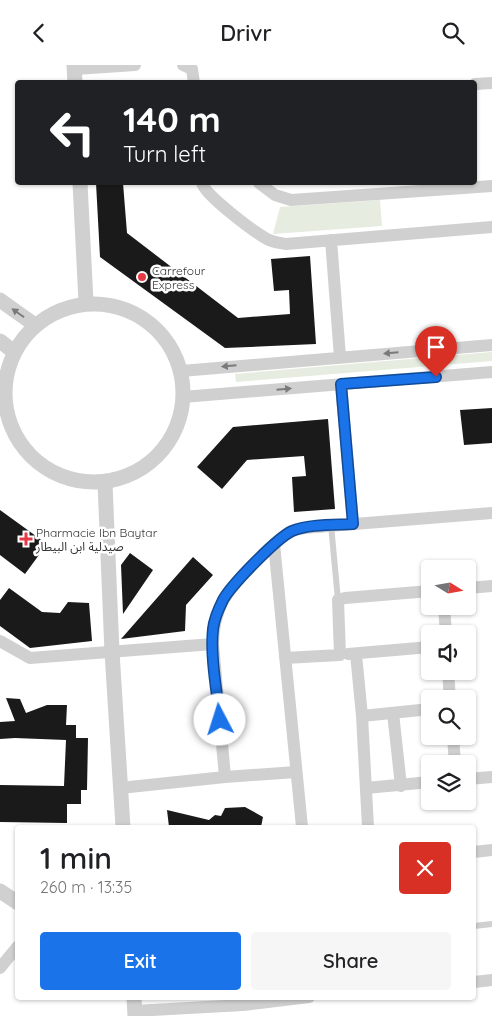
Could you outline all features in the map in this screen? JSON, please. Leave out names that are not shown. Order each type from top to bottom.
[{"type":"street","points":[[75,72],[135,65]]},
{"type":"street","points":[[183,65],[192,69],[194,80]]},
{"type":"street","points":[[477,85],[492,83]]},
{"type":"street","points":[[80,185],[86,302]]},
{"type":"street","points":[[202,185],[213,197],[268,240],[286,244],[492,227]]},
{"type":"street","points":[[262,185],[275,195],[291,200],[492,186]]},
{"type":"street","points":[[331,241],[340,357]]},
{"type":"street","points":[[0,300],[35,325]]},
{"type":"street","points":[[86,302],[113,305],[138,315],[158,331],[174,353],[181,371],[183,397],[177,427],[165,448],[148,465],[128,477],[104,483],[76,482],[49,472],[27,454],[12,429],[4,402],[6,373],[14,352],[26,334],[35,325],[60,310],[86,302]]},
{"type":"street","points":[[0,341],[14,352]]},
{"type":"street","points":[[181,371],[492,345]]},
{"type":"street","points":[[183,397],[492,372]]},
{"type":"street","points":[[341,384],[353,524]]},
{"type":"street","points":[[104,483],[123,825]]},
{"type":"street","points":[[225,777],[213,627],[222,601],[274,544],[292,531],[304,528],[492,513]]},
{"type":"street","points":[[274,544],[302,825]]},
{"type":"street","points":[[476,587],[492,586]]},
{"type":"street","points":[[340,655],[338,600],[421,592]]},
{"type":"street","points":[[0,641],[30,658],[213,644]]},
{"type":"street","points":[[285,658],[421,648]]},
{"type":"street","points":[[356,654],[362,716],[368,825]]},
{"type":"street","points":[[362,716],[421,710]]},
{"type":"street","points":[[393,713],[401,786]]},
{"type":"street","points":[[120,788],[296,772]]},
{"type":"street","points":[[476,778],[492,777]]},
{"type":"street","points":[[366,788],[421,784]]},
{"type":"street","points":[[476,852],[492,850]]},
{"type":"street","points":[[0,890],[15,888]]},
{"type":"street","points":[[0,890],[15,901]]},
{"type":"street","points":[[0,969],[15,950]]},
{"type":"street","points":[[476,982],[492,980]]},
{"type":"street","points":[[134,1008],[243,1010],[294,1000]]},
{"type":"lane","points":[[331,525],[338,600]]},
{"type":"lane","points":[[476,926],[492,924]]},
{"type":"shaded area","points":[[380,200],[382,226],[273,234],[280,207]]},
{"type":"shaded area","points":[[492,352],[492,361],[236,382],[235,374]]},
{"type":"building","points":[[96,185],[123,185],[127,233],[238,318],[290,314],[289,290],[274,291],[271,259],[310,256],[316,344],[225,348],[100,257]]},
{"type":"building","points":[[492,408],[492,443],[464,445],[460,410]]},
{"type":"building","points":[[328,419],[335,509],[294,512],[292,477],[306,476],[304,456],[247,460],[222,489],[197,467],[233,427]]},
{"type":"building","points":[[0,510],[47,544],[25,574],[0,555]]},
{"type":"building","points":[[130,553],[153,570],[123,614],[121,565]]},
{"type":"building","points":[[193,557],[213,575],[186,605],[185,631],[121,639]]},
{"type":"building","points":[[9,588],[42,612],[60,613],[68,602],[89,603],[92,641],[30,648],[0,626],[0,600]]},
{"type":"building","points":[[6,698],[20,699],[26,713],[47,705],[67,705],[66,725],[76,725],[76,738],[88,738],[87,790],[81,790],[81,804],[67,804],[67,823],[0,822],[0,785],[64,786],[66,740],[0,739],[0,722],[15,721]]},
{"type":"building","points":[[245,807],[263,817],[261,825],[169,825],[167,810],[209,820],[215,815],[221,816],[225,808]]},
{"type":"place","name":"Carrefour Express","points":[[142,277]]},
{"type":"place","name":"Pharmacie Ibn Baytar صيدلية ابن البيطار","points":[[26,539]]},
{"type":"route","points":[[220,720],[213,627],[222,601],[274,544],[292,531],[304,528],[353,524],[341,384],[436,377]]}]
